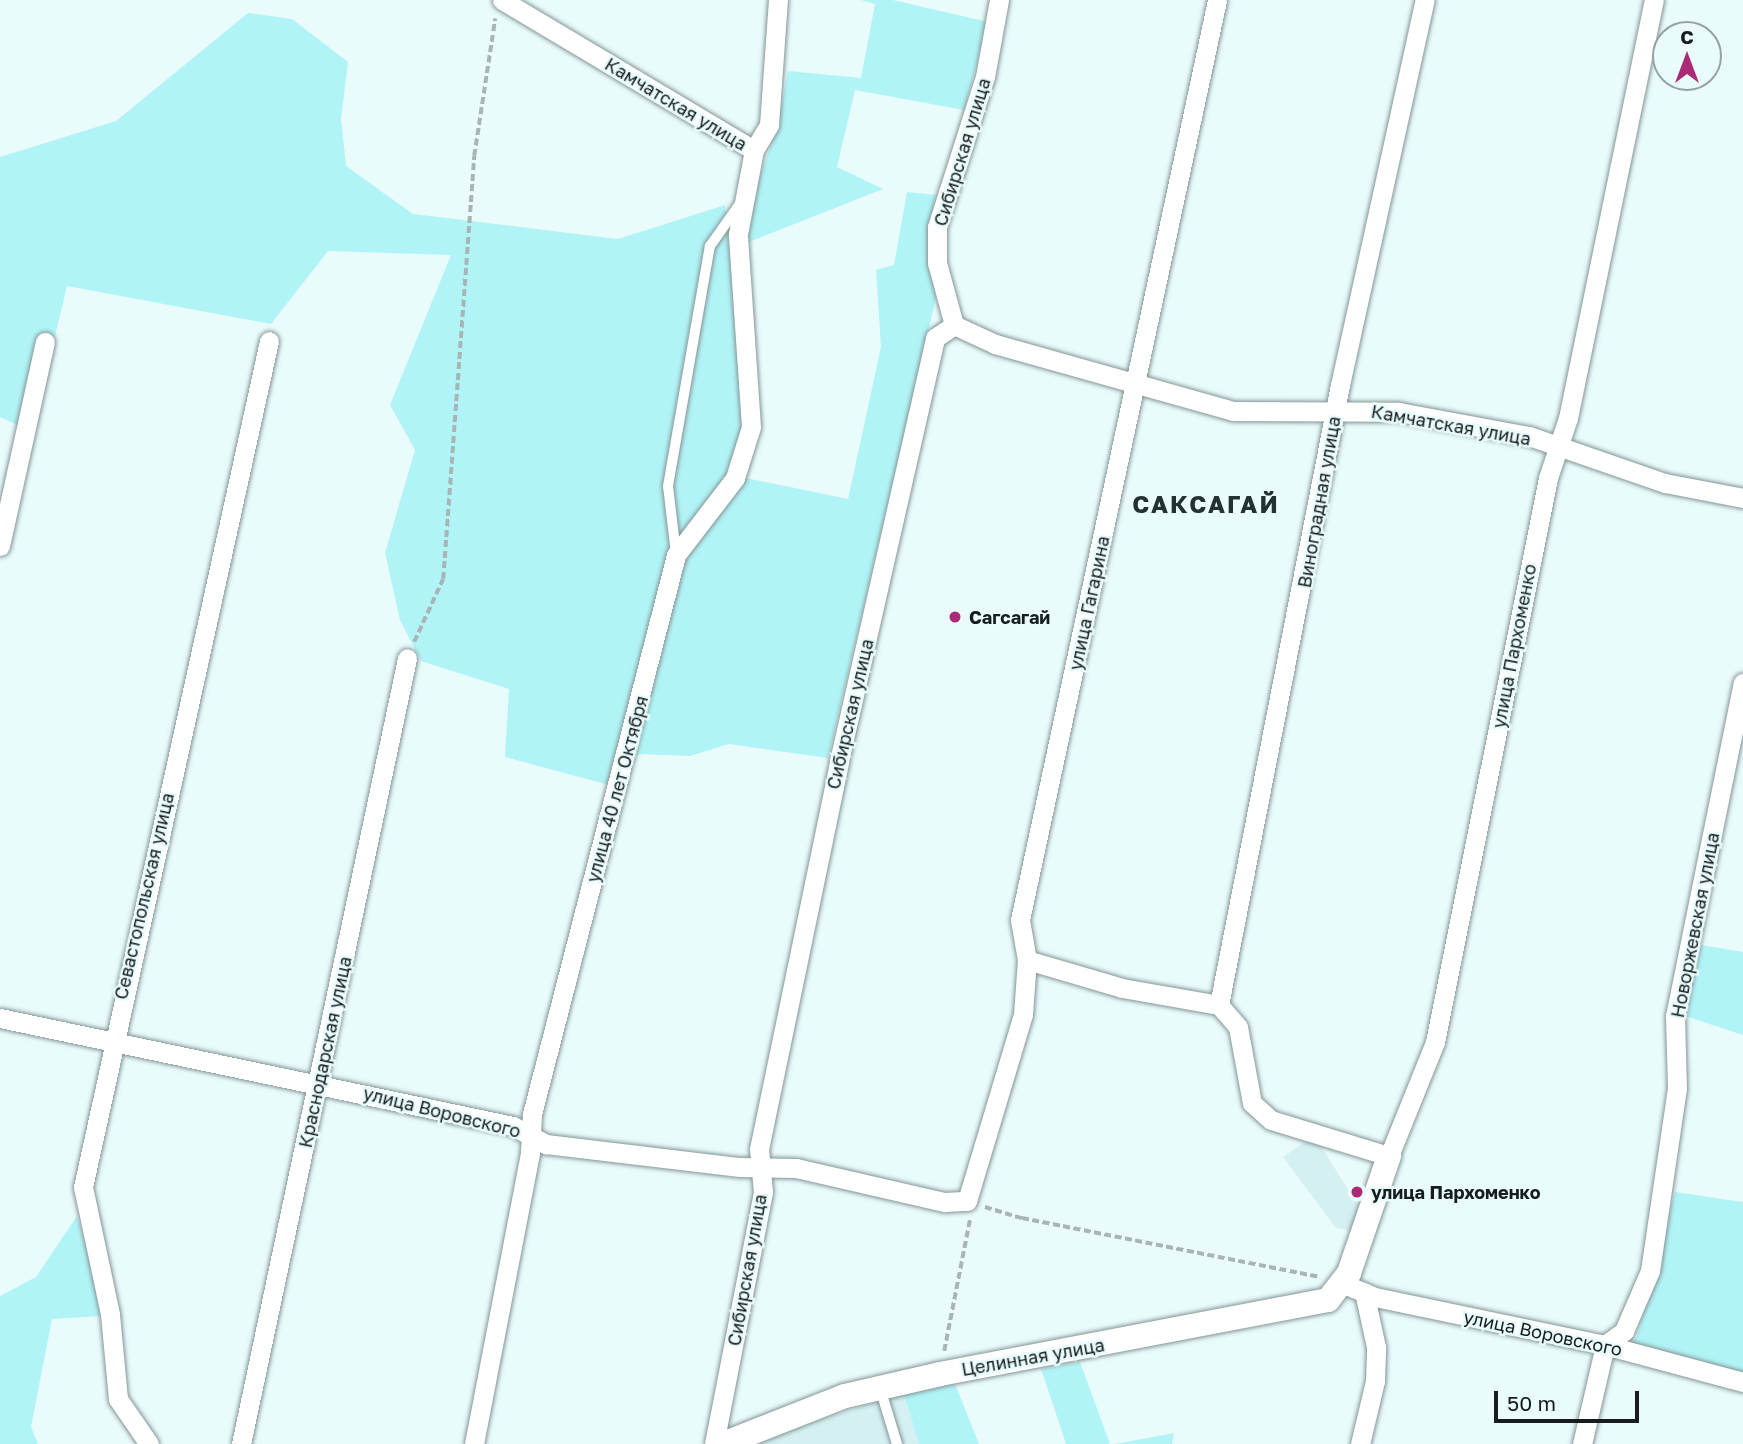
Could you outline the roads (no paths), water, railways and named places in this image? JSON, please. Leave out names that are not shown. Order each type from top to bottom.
[{"type":"street","name":"Камчатская улица","points":[[503,0],[754,150],[769,125],[778,0]]},
{"type":"street","name":"Сибирская улица","points":[[715,1444],[763,1192],[759,1149],[833,788],[935,338],[954,325],[937,263],[937,227],[985,77],[999,0]]},
{"type":"street","name":"улица Гагарина","points":[[967,1201],[1023,1014],[1027,960],[1020,920],[1217,0]]},
{"type":"street","name":"Виноградная улица","points":[[1219,1005],[1336,409],[1425,0]]},
{"type":"street","name":"улица Пархоменко","points":[[1354,1288],[1389,1156],[1435,1042],[1556,448],[1568,418],[1654,0]]},
{"type":"street","name":"улица 40 лет Октября","points":[[474,1444],[531,1134],[676,555],[735,478],[751,427],[738,234],[754,150]]},
{"type":"street","name":"Камчатская улица","points":[[954,325],[995,344],[1136,386],[1254,414],[1336,409],[1399,412],[1528,436],[1556,448],[1665,483],[1743,498]]},
{"type":"street","name":"Севастопольская улица","points":[[149,1444],[118,1399],[110,1314],[83,1187],[111,1042],[269,341]]},
{"type":"street","points":[[0,546],[45,342]]},
{"type":"street","name":"Краснодарская улица","points":[[241,1444],[407,659]]},
{"type":"street","name":"Новоржевская улица","points":[[1605,1345],[1624,1331],[1650,1270],[1677,1088],[1675,1016],[1743,682]]},
{"type":"street","points":[[1027,960],[1122,988],[1219,1005],[1238,1027],[1252,1103],[1271,1120],[1389,1156]]},
{"type":"street","name":"улица Воровского","points":[[0,1018],[319,1083],[513,1126],[546,1144],[762,1169],[796,1168],[945,1202],[967,1201]]},
{"type":"street","name":"улица Воровского","points":[[1354,1288],[1605,1345],[1743,1382]]},
{"type":"street","points":[[1354,1288],[1376,1347],[1375,1370],[1360,1444]]},
{"type":"street","name":"Целинная улица","points":[[723,1444],[845,1396],[940,1374],[1296,1309],[1328,1300],[1354,1288]]},
{"type":"street","points":[[1582,1444],[1605,1345]]},
{"type":"lane","points":[[676,555],[668,486],[710,246],[745,197]]},
{"type":"lane","points":[[880,1388],[897,1444]]},
{"type":"place","name":"Сагсагай","points":[[955,617]]},
{"type":"place","name":"улица Пархоменко","points":[[1357,1192]]},
{"type":"district","name":"САКСАГАЙ","points":[[1206,504]]}]
